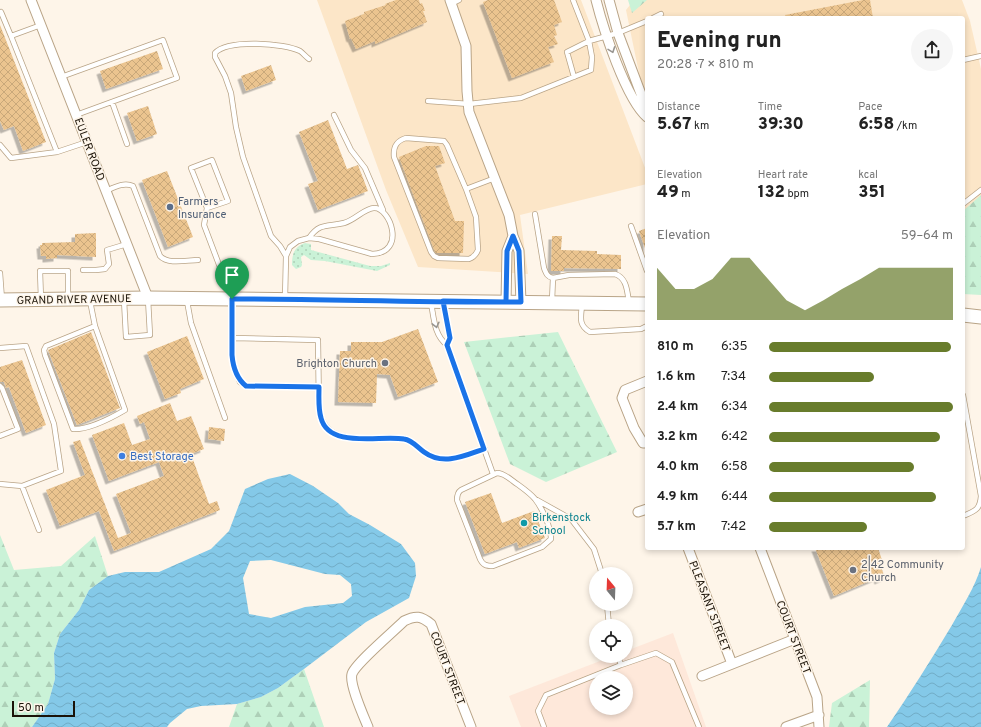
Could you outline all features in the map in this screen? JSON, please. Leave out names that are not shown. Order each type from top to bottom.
[{"type":"main road","name":"GRAND RIVER AVENUE","points":[[1,300],[148,298],[645,304]]},
{"type":"main road","points":[[965,314],[981,317]]},
{"type":"street","name":"EULER ROAD","points":[[31,0],[148,298]]},
{"type":"street","points":[[596,0],[607,36],[631,97],[645,115]]},
{"type":"street","points":[[609,0],[618,33],[645,105]]},
{"type":"street","points":[[453,1],[466,46],[469,112],[509,215],[513,236],[519,251],[521,302]]},
{"type":"street","points":[[506,302],[507,251],[513,236]]},
{"type":"street","points":[[645,382],[626,390],[622,398],[634,428],[643,443],[645,443]]},
{"type":"street","name":"PLEASANT STREET","points":[[689,550],[732,664]]},
{"type":"street","name":"COURT STREET","points":[[761,550],[817,696],[819,727]]},
{"type":"street","name":"COURT STREET","points":[[368,727],[353,686],[352,675],[358,665],[404,621],[411,617],[422,618],[431,624],[471,727]]},
{"type":"street","points":[[702,676],[795,639]]},
{"type":"street","points":[[786,727],[819,715]]},
{"type":"lane","points":[[428,101],[469,104],[521,98],[591,70],[592,57],[589,41],[573,0]]},
{"type":"lane","points":[[0,13],[1,12],[11,36],[57,152]]},
{"type":"lane","points":[[657,16],[661,14]]},
{"type":"lane","points":[[574,77],[567,52],[589,41],[618,33],[645,22]]},
{"type":"lane","points":[[11,36],[41,25]]},
{"type":"lane","points":[[61,77],[163,40],[177,78],[76,115]]},
{"type":"lane","points":[[286,256],[271,236],[243,157],[236,127],[231,93],[225,76],[215,57],[215,53],[223,47],[267,44],[284,46],[300,51],[310,59]]},
{"type":"lane","points":[[965,60],[981,56]]},
{"type":"lane","points":[[112,102],[127,144]]},
{"type":"lane","points":[[285,299],[286,256],[290,247],[298,241],[309,238],[319,239],[372,254],[380,254],[387,250],[391,244],[393,236],[390,224],[365,168],[351,150],[334,115]]},
{"type":"lane","points":[[406,138],[444,141],[466,189],[478,225],[477,254],[469,259],[438,258],[431,252],[394,157],[393,151],[395,145],[400,140],[406,138]]},
{"type":"lane","points":[[0,145],[12,158],[57,152],[87,142]]},
{"type":"lane","points":[[207,208],[228,201],[212,160],[191,168],[207,208],[204,224],[232,299],[233,364],[240,382],[246,386],[319,387]]},
{"type":"lane","points":[[466,189],[495,178]]},
{"type":"lane","points":[[106,191],[123,184],[133,186],[160,256],[168,261],[198,260]]},
{"type":"lane","points":[[965,202],[981,190]]},
{"type":"lane","points":[[309,238],[313,232],[324,225],[344,222],[355,218],[370,208],[377,207],[383,210]]},
{"type":"lane","points":[[535,214],[546,274],[553,278],[569,275],[620,275],[626,284],[629,304]]},
{"type":"lane","points":[[631,226],[645,264]]},
{"type":"lane","points":[[83,270],[105,269],[108,264],[107,250],[127,244]]},
{"type":"lane","points":[[41,300],[40,272],[68,271],[68,299]]},
{"type":"lane","points":[[0,273],[1,300]]},
{"type":"lane","points":[[552,302],[553,278]]},
{"type":"lane","points":[[124,299],[126,337],[150,335],[148,298]]},
{"type":"lane","points":[[90,299],[95,326],[125,410],[81,429],[73,429],[44,350],[46,346],[95,326]]},
{"type":"lane","points":[[187,299],[191,323],[225,418]]},
{"type":"lane","points":[[437,301],[450,338],[447,345]]},
{"type":"lane","points":[[437,301],[434,322],[438,335],[447,345],[493,474]]},
{"type":"lane","points":[[582,303],[581,321],[584,328],[590,332],[641,329],[645,327]]},
{"type":"lane","points":[[232,338],[318,340],[321,419],[325,427],[335,435],[346,438],[406,439],[431,456],[438,459],[448,460],[484,449]]},
{"type":"lane","points":[[0,348],[26,346],[54,424],[62,471],[22,486],[0,484]]},
{"type":"lane","points":[[0,386],[18,429],[0,436]]},
{"type":"lane","points":[[965,406],[981,496],[980,505],[975,512],[965,515]]},
{"type":"lane","points":[[536,499],[551,532],[551,539],[548,543],[542,547],[493,566],[482,564],[457,500],[457,496],[458,492],[493,474],[501,473],[525,489],[536,499],[571,519],[594,548],[600,567]]},
{"type":"lane","points":[[22,486],[39,530]]},
{"type":"lane","points":[[544,727],[538,711],[546,695],[621,665],[656,653],[672,662],[699,727]]},
{"type":"shaded area","points":[[317,0],[581,0],[645,168],[645,184],[520,215],[528,274],[418,267],[386,190]]},
{"type":"shaded area","points":[[634,0],[962,0],[970,21],[981,69],[981,222],[965,267],[965,16],[645,16],[645,102],[626,10]]},
{"type":"shaded area","points":[[673,633],[706,727],[521,727],[509,696],[595,663],[633,663],[633,648]]},
{"type":"green space","points":[[628,0],[647,0],[632,13]]},
{"type":"green space","points":[[981,195],[981,295],[965,294],[965,209]]},
{"type":"green space","points":[[305,243],[311,244],[311,250],[370,266],[381,266],[390,263],[390,265],[377,271],[325,261],[311,260],[304,255],[301,257],[301,267],[296,269],[292,265],[294,251]]},
{"type":"green space","points":[[558,332],[617,452],[546,482],[510,464],[464,342]]},
{"type":"green space","points":[[0,535],[14,570],[61,566],[95,536],[108,576],[89,590],[79,610],[60,634],[54,653],[55,679],[48,704],[32,727],[0,727]]},
{"type":"green space","points":[[304,669],[324,727],[229,727],[237,704],[261,697],[278,688]]},
{"type":"green space","points":[[870,680],[869,727],[829,727],[832,703]]},
{"type":"water","points":[[290,474],[313,486],[338,503],[349,514],[401,544],[415,563],[416,576],[409,598],[366,622],[278,688],[261,697],[237,704],[201,706],[187,709],[167,727],[32,727],[48,704],[55,679],[54,653],[60,634],[79,610],[89,590],[108,576],[125,572],[159,572],[211,549],[229,531],[245,489],[268,479]],"holes":[[[271,560],[325,574],[340,575],[351,584],[352,596],[343,603],[305,607],[271,618],[249,614],[243,578],[250,561]]]},
{"type":"water","points":[[981,567],[981,727],[887,727],[952,625],[972,589]]},
{"type":"building","points":[[396,0],[419,0],[425,11],[423,11],[427,22],[375,44],[375,41],[356,49],[351,38],[350,39],[345,21]]},
{"type":"building","points":[[488,0],[554,0],[562,22],[554,25],[557,35],[554,36],[558,44],[548,47],[554,62],[512,78],[483,2]]},
{"type":"building","points":[[863,0],[870,0],[873,16],[785,16]]},
{"type":"building","points":[[0,25],[46,142],[23,151],[14,126],[4,130],[0,121]]},
{"type":"building","points":[[157,51],[163,69],[106,89],[100,71]]},
{"type":"building","points":[[271,65],[276,80],[246,91],[241,76]]},
{"type":"building","points":[[148,106],[157,134],[137,141],[127,113]]},
{"type":"building","points":[[328,120],[347,169],[358,165],[368,191],[318,210],[308,184],[318,181],[299,132]]},
{"type":"building","points":[[426,146],[439,146],[445,163],[435,166],[455,221],[464,221],[463,253],[435,252],[399,157]]},
{"type":"building","points":[[167,171],[193,237],[168,247],[142,180]]},
{"type":"building","points":[[645,229],[645,248],[639,231]]},
{"type":"building","points":[[96,233],[96,257],[57,255],[57,258],[46,259],[46,256],[41,256],[40,245],[42,245],[42,243],[75,242],[75,234]]},
{"type":"building","points":[[552,236],[562,236],[561,250],[597,251],[597,254],[621,255],[621,269],[564,268],[564,271],[551,271]]},
{"type":"building","name":"Brighton Church","points":[[418,329],[438,382],[398,397],[390,375],[377,374],[376,403],[338,402],[340,351],[351,351],[351,342],[382,342]]},
{"type":"building","points":[[91,332],[120,408],[77,425],[48,350]]},
{"type":"building","points":[[187,336],[204,379],[180,389],[181,393],[165,399],[147,352]]},
{"type":"building","points":[[22,360],[46,425],[26,433],[9,387],[6,388],[4,382],[0,382],[0,367]]},
{"type":"building","points":[[170,403],[177,421],[191,416],[204,449],[191,454],[209,504],[217,501],[220,510],[114,551],[99,511],[60,526],[46,490],[85,475],[73,442],[80,440],[118,538],[131,533],[116,494],[164,476],[159,462],[109,481],[92,435],[124,423],[132,445],[150,439],[144,422],[140,424],[137,416]]},
{"type":"building","points":[[209,427],[225,429],[224,441],[208,439]]},
{"type":"building","name":"Birkenstock School","points":[[491,493],[502,523],[534,511],[545,538],[519,548],[517,542],[485,554],[465,502]]},
{"type":"building","name":"2|42 Community Church","points":[[816,550],[879,550],[882,560],[879,561],[885,578],[878,581],[877,578],[834,596]]},
{"type":"place","name":"Farmers Insurance","points":[[170,207]]},
{"type":"place","name":"Brighton Church","points":[[385,363]]},
{"type":"place","name":"Best Storage","points":[[122,456]]},
{"type":"place","name":"Birkenstock School","points":[[524,523]]},
{"type":"place","name":"2|42 Community Church","points":[[853,570]]},
{"type":"route","points":[[232,299],[233,364],[240,382],[246,386],[319,387],[319,409],[321,419],[325,427],[335,435],[346,438],[406,439],[431,456],[438,459],[448,460],[484,449],[447,345],[450,338],[446,319],[443,301],[506,302],[507,251],[513,236],[519,251],[521,302],[506,302],[431,301],[285,299],[232,299]]}]
